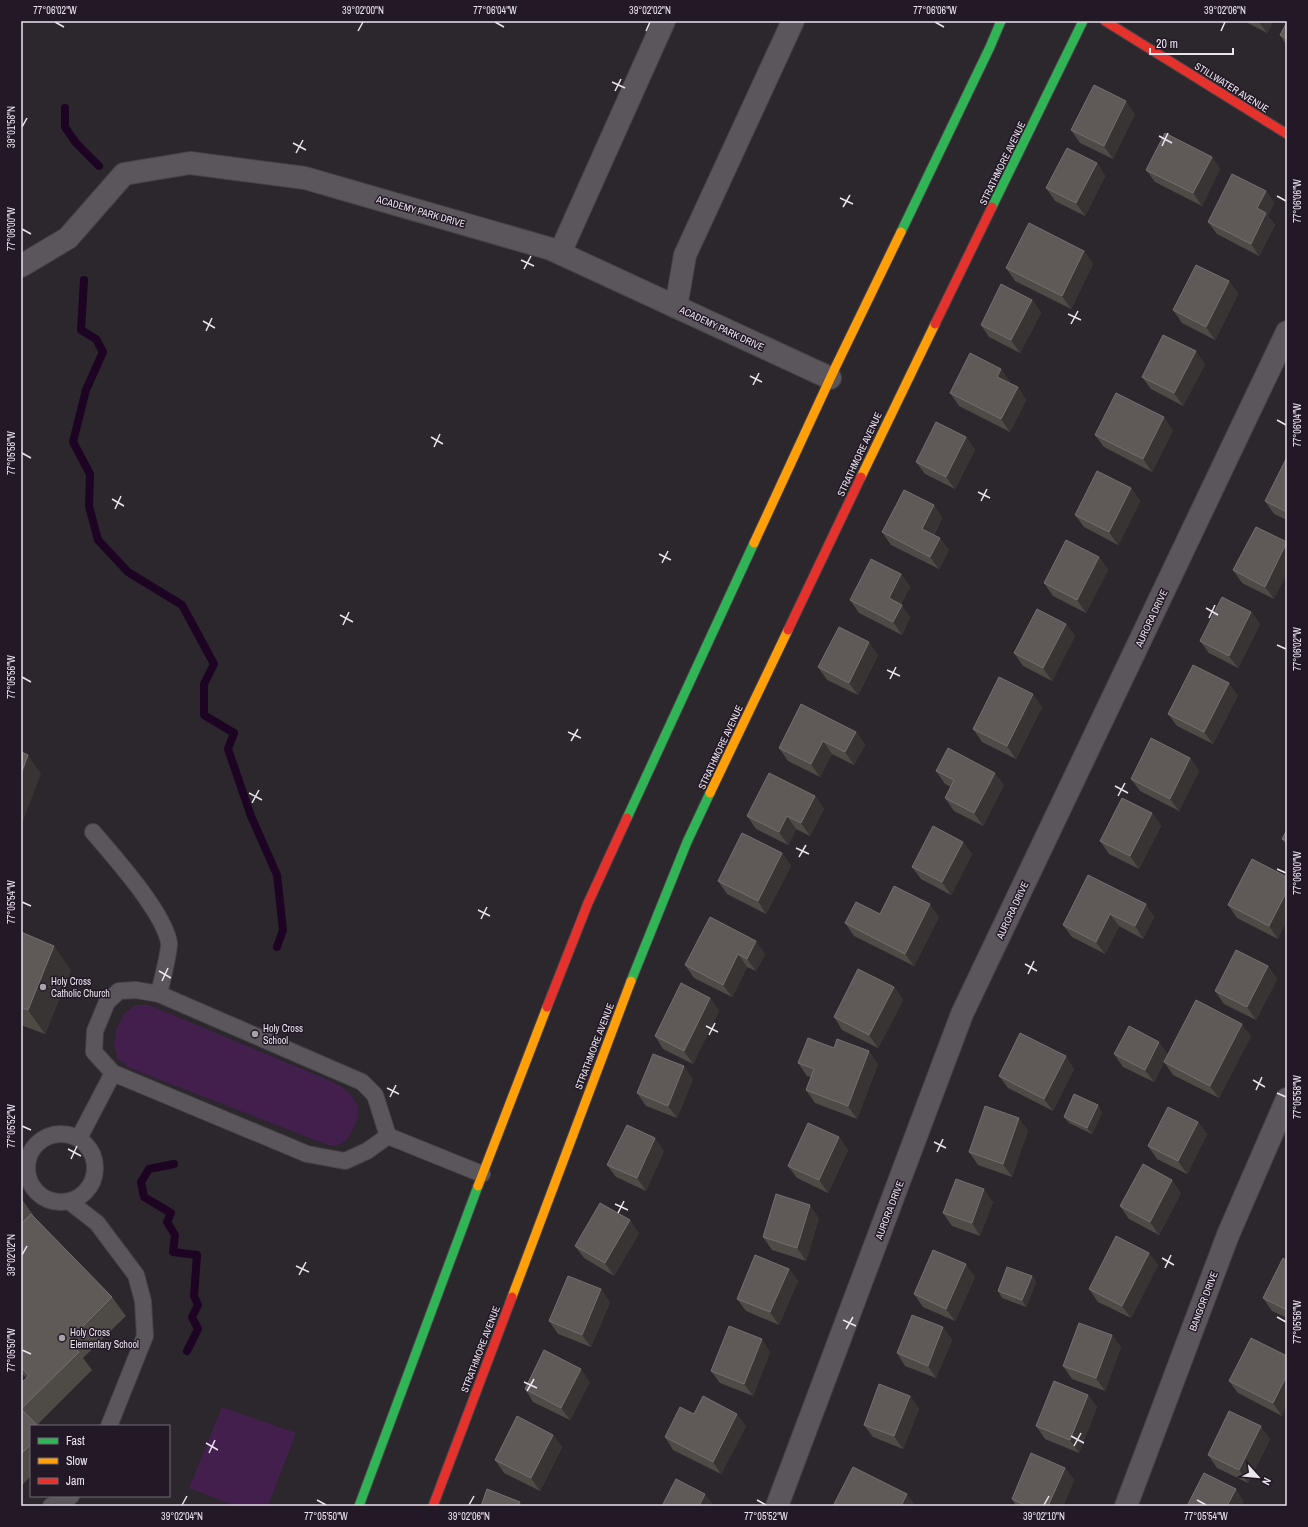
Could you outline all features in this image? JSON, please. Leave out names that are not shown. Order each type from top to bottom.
[{"type":"street","points":[[560,253],[664,21]]},
{"type":"street","points":[[676,307],[685,255],[793,21]]},
{"type":"street","points":[[359,1506],[482,1174],[588,903],[830,378],[990,47],[1001,21]]},
{"type":"street","name":"STRATHMORE AVENUE","points":[[433,1506],[648,937],[687,842],[897,401],[1084,21]]},
{"type":"street","name":"STILLWATER AVENUE","points":[[1105,21],[1287,134]]},
{"type":"street","name":"ACADEMY PARK DRIVE","points":[[21,266],[68,238],[124,174],[190,163],[305,178],[551,249],[830,378]]},
{"type":"street","name":"AURORA DRIVE","points":[[777,1506],[962,1014],[1287,332]]},
{"type":"street","name":"BANGOR DRIVE","points":[[1126,1506],[1228,1236],[1284,1112]]},
{"type":"lane","points":[[94,832],[163,923],[170,944],[159,994]]},
{"type":"lane","points":[[136,990],[159,994],[362,1082],[375,1095],[388,1136],[367,1151],[345,1161],[307,1154],[113,1073],[94,1052],[94,1031],[107,1002],[119,991],[136,990]]},
{"type":"lane","points":[[80,1138],[113,1073]]},
{"type":"lane","points":[[53,1134],[67,1134],[80,1138],[89,1148],[95,1160],[95,1173],[91,1186],[82,1196],[70,1202],[56,1202],[43,1197],[33,1188],[28,1176],[27,1163],[32,1150],[41,1140],[53,1134]]},
{"type":"lane","points":[[388,1136],[482,1174]]},
{"type":"lane","points":[[70,1202],[97,1223],[136,1275],[143,1301],[145,1336],[109,1425]]},
{"type":"lane","points":[[50,1506],[64,1501],[70,1497]]},
{"type":"shaded area","points":[[135,1005],[149,1005],[333,1082],[349,1093],[356,1103],[358,1114],[351,1133],[343,1143],[338,1145],[328,1145],[130,1068],[117,1058],[114,1045],[116,1030],[124,1014]]},
{"type":"shaded area","points":[[222,1407],[296,1433],[268,1506],[236,1506],[189,1488]]},
{"type":"building","points":[[1287,22],[1287,39],[1280,35]]},
{"type":"building","points":[[1094,85],[1126,101],[1104,146],[1071,130]]},
{"type":"building","points":[[1165,133],[1212,157],[1193,193],[1146,170]]},
{"type":"building","points":[[1067,148],[1097,163],[1076,203],[1046,188]]},
{"type":"building","points":[[1232,174],[1266,191],[1257,208],[1266,213],[1251,244],[1208,222]]},
{"type":"building","points":[[1029,223],[1084,251],[1062,296],[1006,268]]},
{"type":"building","points":[[1196,265],[1229,281],[1206,327],[1173,310]]},
{"type":"building","points":[[1001,284],[1032,300],[1011,340],[981,325]]},
{"type":"building","points":[[1163,335],[1196,351],[1174,393],[1142,377]]},
{"type":"building","points":[[970,353],[1001,369],[997,377],[1018,387],[1001,419],[950,393]]},
{"type":"building","points":[[1116,393],[1164,417],[1143,459],[1095,435]]},
{"type":"building","points":[[936,422],[966,437],[946,477],[916,462]]},
{"type":"building","points":[[1287,457],[1287,512],[1265,501]]},
{"type":"building","points":[[1097,471],[1131,488],[1109,532],[1075,515]]},
{"type":"building","points":[[904,490],[934,505],[922,529],[940,538],[930,557],[882,532]]},
{"type":"building","points":[[1256,527],[1287,542],[1265,587],[1233,570]]},
{"type":"building","points":[[1066,540],[1099,557],[1077,600],[1044,583]]},
{"type":"building","points":[[871,559],[901,574],[889,598],[902,605],[893,622],[850,600]]},
{"type":"building","points":[[1222,597],[1251,612],[1229,656],[1200,641]]},
{"type":"building","points":[[1037,609],[1066,624],[1043,668],[1014,653]]},
{"type":"building","points":[[839,627],[869,642],[849,683],[818,667]]},
{"type":"building","points":[[1193,665],[1229,683],[1204,732],[1168,714]]},
{"type":"building","points":[[999,677],[1033,694],[1007,746],[973,729]]},
{"type":"building","points":[[801,704],[856,732],[845,752],[823,741],[811,764],[779,748]]},
{"type":"building","points":[[1151,738],[1190,758],[1170,799],[1131,779]]},
{"type":"building","points":[[948,748],[995,773],[974,813],[945,798],[954,780],[936,771]]},
{"type":"building","points":[[21,752],[28,755],[21,774]]},
{"type":"building","points":[[769,773],[815,796],[801,823],[787,816],[779,832],[747,816]]},
{"type":"building","points":[[1122,798],[1152,813],[1130,856],[1100,841]]},
{"type":"building","points":[[933,826],[963,842],[942,882],[912,867]]},
{"type":"building","points":[[1287,830],[1287,841],[1282,839]]},
{"type":"building","points":[[742,833],[782,853],[758,901],[718,881]]},
{"type":"building","points":[[1252,859],[1287,877],[1287,891],[1269,926],[1228,905]]},
{"type":"building","points":[[1088,875],[1146,904],[1135,926],[1110,914],[1096,942],[1063,925]]},
{"type":"building","points":[[894,886],[930,904],[905,954],[845,923],[856,902],[880,914]]},
{"type":"building","points":[[710,917],[756,941],[747,959],[738,954],[723,985],[685,965]]},
{"type":"building","points":[[21,932],[54,946],[28,1010],[21,1007]]},
{"type":"building","points":[[1236,950],[1268,966],[1247,1007],[1215,991]]},
{"type":"building","points":[[858,969],[894,987],[869,1035],[834,1017]]},
{"type":"building","points":[[681,983],[710,998],[684,1051],[655,1036]]},
{"type":"building","points":[[1196,1000],[1242,1024],[1210,1086],[1164,1062]]},
{"type":"building","points":[[1129,1026],[1159,1042],[1145,1070],[1114,1054]]},
{"type":"building","points":[[1020,1033],[1066,1056],[1044,1099],[999,1076]]},
{"type":"building","points":[[808,1038],[834,1048],[837,1039],[869,1051],[848,1106],[806,1090],[814,1069],[798,1063]]},
{"type":"building","points":[[653,1054],[684,1066],[668,1106],[637,1093]]},
{"type":"building","points":[[1074,1094],[1098,1105],[1087,1128],[1064,1117]]},
{"type":"building","points":[[985,1106],[1019,1118],[1003,1164],[969,1152]]},
{"type":"building","points":[[1168,1107],[1198,1122],[1178,1161],[1148,1146]]},
{"type":"building","points":[[808,1123],[839,1137],[819,1180],[788,1166]]},
{"type":"building","points":[[627,1125],[655,1138],[637,1178],[607,1165]]},
{"type":"building","points":[[1143,1164],[1172,1180],[1150,1222],[1120,1206]]},
{"type":"building","points":[[956,1179],[984,1189],[972,1223],[943,1213]]},
{"type":"building","points":[[776,1194],[810,1205],[797,1248],[763,1237]]},
{"type":"building","points":[[600,1203],[630,1220],[605,1263],[575,1246]]},
{"type":"building","name":"Holy Cross Elementary School","points":[[31,1214],[112,1297],[68,1341],[79,1352],[21,1409],[21,1383],[29,1376],[21,1367],[21,1224]]},
{"type":"building","points":[[1116,1236],[1149,1253],[1122,1306],[1089,1289]]},
{"type":"building","points":[[933,1250],[966,1264],[946,1309],[914,1294]]},
{"type":"building","points":[[755,1255],[789,1269],[770,1312],[737,1299]]},
{"type":"building","points":[[1283,1258],[1287,1261],[1287,1310],[1263,1298]]},
{"type":"building","points":[[1007,1267],[1032,1276],[1022,1300],[998,1291]]},
{"type":"building","points":[[568,1276],[601,1289],[582,1335],[549,1321]]},
{"type":"building","points":[[912,1315],[943,1327],[928,1366],[897,1353]]},
{"type":"building","points":[[1079,1323],[1112,1335],[1096,1378],[1063,1366]]},
{"type":"building","points":[[729,1326],[762,1339],[744,1384],[711,1371]]},
{"type":"building","points":[[1251,1338],[1287,1356],[1287,1375],[1273,1403],[1229,1381]]},
{"type":"building","points":[[544,1350],[581,1369],[561,1408],[525,1389]]},
{"type":"building","points":[[1054,1381],[1088,1395],[1070,1440],[1036,1426]]},
{"type":"building","points":[[879,1384],[910,1396],[894,1436],[864,1425]]},
{"type":"building","points":[[703,1396],[737,1414],[713,1462],[665,1437],[680,1407],[694,1414]]},
{"type":"building","points":[[21,1409],[37,1425],[30,1425],[30,1445],[21,1454]]},
{"type":"building","points":[[1229,1411],[1261,1426],[1239,1470],[1208,1455]]},
{"type":"building","points":[[517,1416],[553,1435],[531,1478],[495,1460]]},
{"type":"building","points":[[1031,1453],[1065,1468],[1048,1506],[1027,1506],[1012,1499]]},
{"type":"building","points":[[853,1467],[907,1494],[901,1506],[833,1506]]},
{"type":"building","points":[[1204,1473],[1236,1489],[1227,1506],[1187,1506]]},
{"type":"building","points":[[676,1479],[705,1494],[699,1506],[662,1506]]},
{"type":"building","points":[[487,1489],[520,1502],[518,1506],[481,1506]]},
{"type":"waterway","points":[[65,108],[65,127],[76,143],[99,166]]},
{"type":"waterway","points":[[84,280],[81,330],[96,339],[103,352],[86,390],[73,442],[90,474],[89,506],[98,540],[128,572],[182,605],[214,664],[204,684],[204,715],[234,733],[228,749],[251,816],[277,875],[283,930],[277,947]]},
{"type":"waterway","points":[[174,1164],[149,1169],[141,1182],[144,1197],[171,1213],[167,1222],[175,1235],[173,1252],[197,1255],[194,1296],[198,1305],[192,1317],[198,1329],[187,1351]]},
{"type":"traffic: fast","points":[[901,232],[1001,21]]},
{"type":"traffic: fast","points":[[992,207],[1083,21]]},
{"type":"traffic: fast","points":[[627,818],[754,543]]},
{"type":"traffic: fast","points":[[631,981],[687,842],[710,793]]},
{"type":"traffic: fast","points":[[359,1506],[478,1186]]},
{"type":"traffic: slow","points":[[754,543],[835,368],[901,232]]},
{"type":"traffic: slow","points":[[861,477],[935,324]]},
{"type":"traffic: slow","points":[[710,793],[788,630]]},
{"type":"traffic: slow","points":[[512,1297],[631,981]]},
{"type":"traffic: slow","points":[[478,1186],[547,1007]]},
{"type":"traffic: jam","points":[[1105,21],[1287,134]]},
{"type":"traffic: jam","points":[[935,324],[992,207]]},
{"type":"traffic: jam","points":[[788,630],[861,477]]},
{"type":"traffic: jam","points":[[547,1007],[588,903],[627,818]]},
{"type":"traffic: jam","points":[[433,1506],[512,1297]]},
{"type":"place","name":"Holy Cross Catholic Church","points":[[43,987]]},
{"type":"place","name":"Holy Cross School","points":[[255,1034]]},
{"type":"place","name":"Holy Cross Elementary School","points":[[62,1338]]}]
